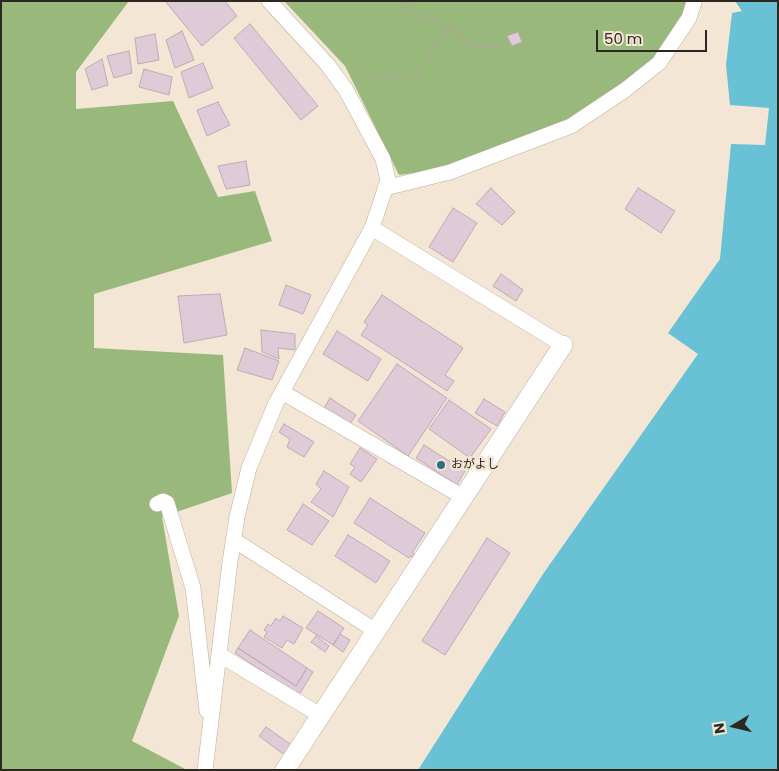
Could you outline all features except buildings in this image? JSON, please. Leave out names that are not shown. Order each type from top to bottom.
[{"type":"street","points":[[206,770],[234,540],[250,468],[282,392],[372,228],[388,180],[383,159],[346,90],[327,64],[269,1]]},
{"type":"street","points":[[385,188],[450,172],[571,126],[625,90],[659,63],[689,18],[694,2]]},
{"type":"street","points":[[285,770],[563,345],[372,228]]},
{"type":"street","points":[[282,392],[463,497]]},
{"type":"street","points":[[157,504],[163,501],[166,504],[193,588],[210,735]]},
{"type":"street","points":[[234,540],[376,631]]},
{"type":"street","points":[[220,655],[320,715]]},
{"type":"path","points":[[402,1],[419,16],[448,26],[463,39],[478,47],[504,45]]},
{"type":"path","points":[[346,90],[365,78],[418,74],[448,26]]},
{"type":"green space","points":[[1,1],[129,1],[76,72],[76,109],[173,101],[218,197],[255,191],[272,241],[94,294],[94,348],[223,355],[232,493],[162,517],[179,616],[132,741],[187,770],[1,770]]},
{"type":"green space","points":[[284,1],[690,1],[677,32],[657,57],[573,121],[484,151],[442,169],[399,175],[345,66]]},
{"type":"water","points":[[735,1],[778,1],[778,770],[418,770],[543,574],[698,354],[668,333],[720,259],[731,144],[765,145],[769,108],[730,105],[726,65],[732,13],[742,11]]},
{"type":"place","name":"おがよし","points":[[441,465]]}]
